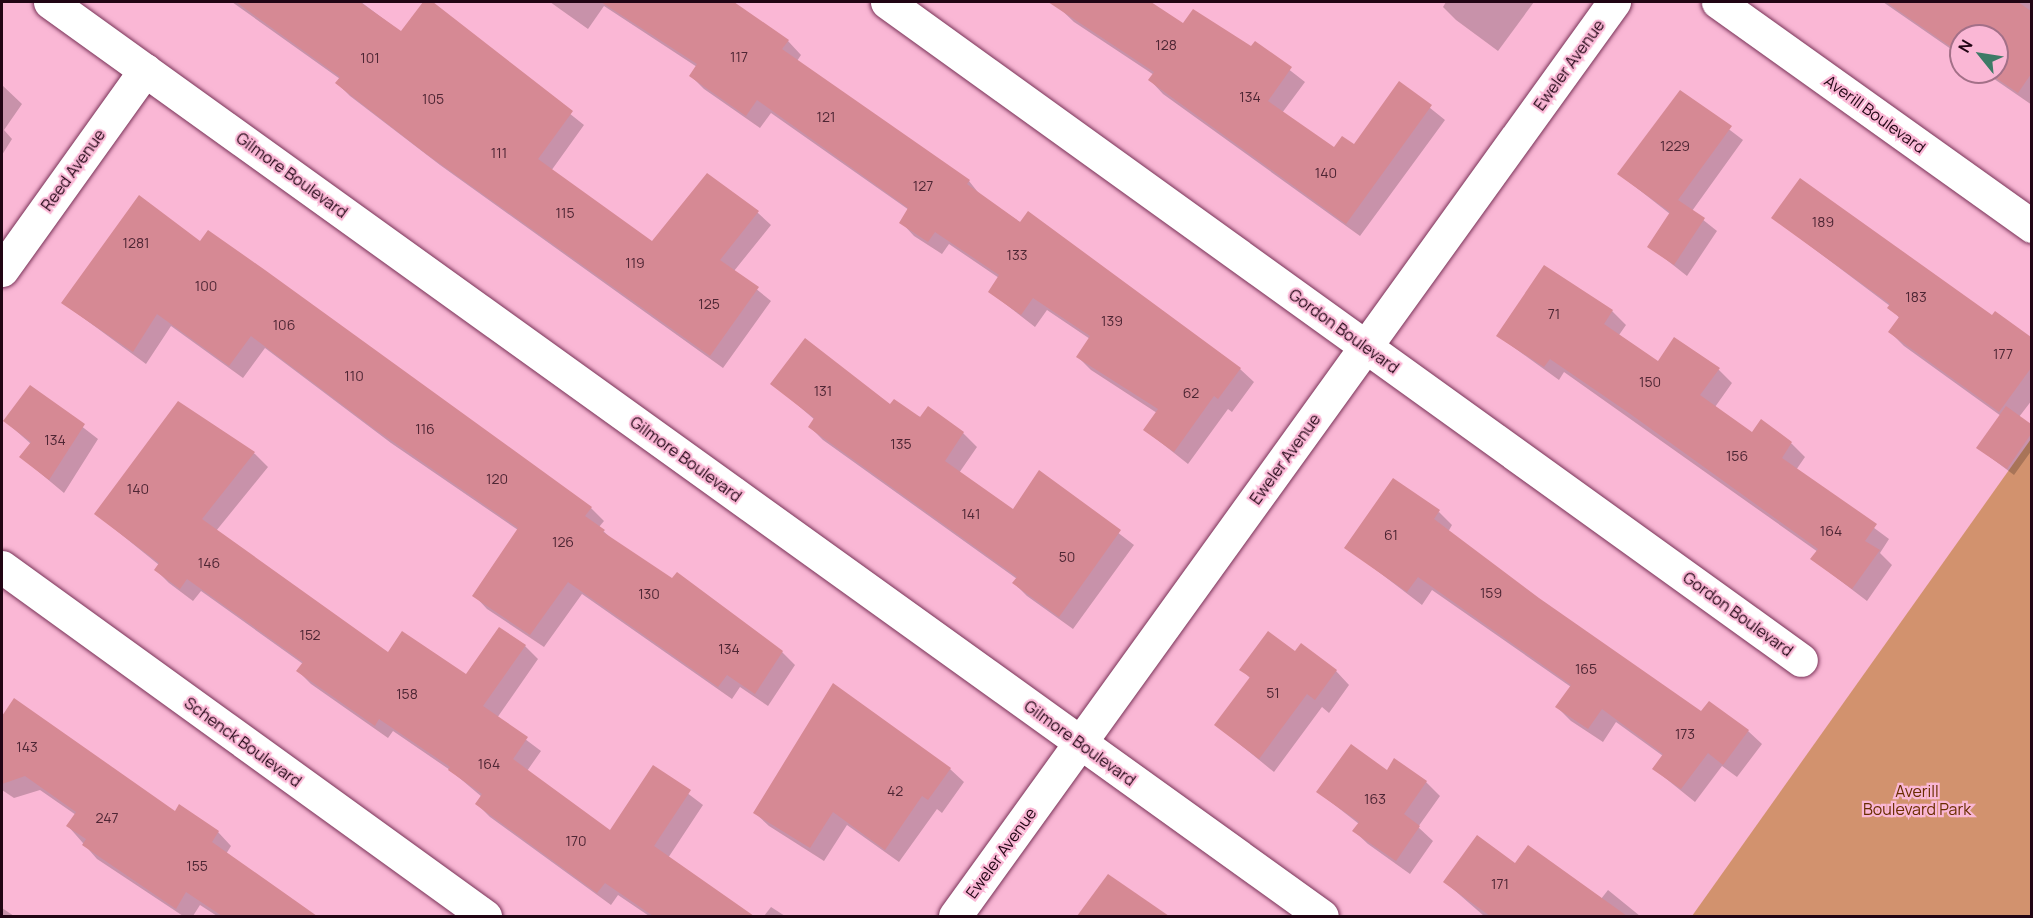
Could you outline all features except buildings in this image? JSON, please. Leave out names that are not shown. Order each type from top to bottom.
[{"type":"street","name":"Gilmore Boulevard","points":[[50,2],[1322,916]]},
{"type":"street","name":"Gordon Boulevard","points":[[887,2],[1801,660]]},
{"type":"street","name":"Eweler Avenue","points":[[955,916],[1614,2]]},
{"type":"street","name":"Averill Boulevard","points":[[1718,2],[2031,226]]},
{"type":"street","name":"Reed Avenue","points":[[2,270],[145,70]]},
{"type":"street","name":"Schenck Boulevard","points":[[2,567],[485,916]]},
{"type":"green space","name":"Averill Boulevard Park","points":[[2031,439],[2031,916],[1692,916]]}]
